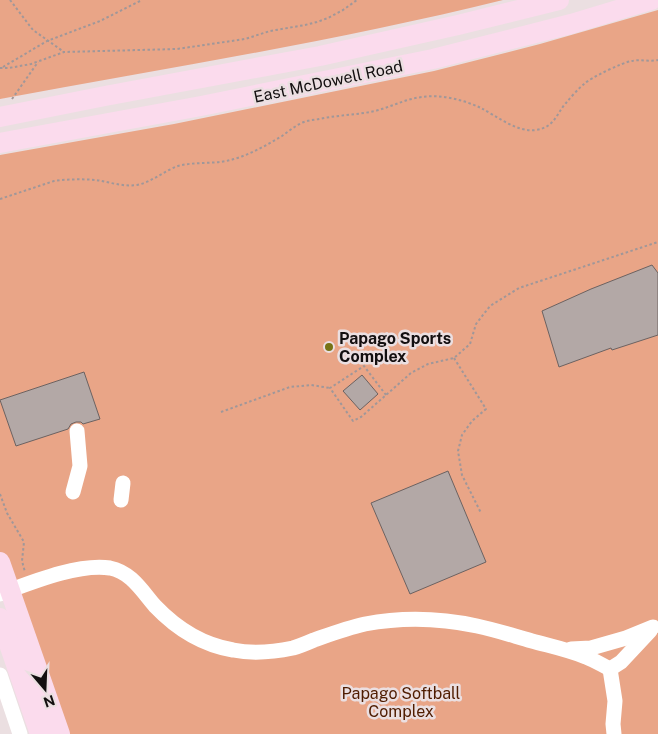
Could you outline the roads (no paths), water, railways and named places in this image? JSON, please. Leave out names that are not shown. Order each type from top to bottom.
[{"type":"main road","name":"East McDowell Road","points":[[0,117],[320,56],[559,0]]},
{"type":"main road","name":"East McDowell Road","points":[[0,144],[433,59],[571,24],[651,0]]},
{"type":"main road","points":[[0,562],[5,592],[60,734]]},
{"type":"main road","points":[[0,618],[40,734]]},
{"type":"street","points":[[73,492],[80,466],[77,431]]},
{"type":"street","points":[[121,500],[123,484]]},
{"type":"street","points":[[5,592],[52,576],[80,569],[110,568],[126,575],[135,582],[178,627],[207,642],[234,651],[259,652],[293,648],[364,624],[415,619],[438,620],[479,626],[586,657],[610,669]]},
{"type":"street","points":[[561,650],[591,648],[626,638],[656,623]]},
{"type":"street","points":[[610,669],[620,662],[648,634],[656,623]]},
{"type":"street","points":[[610,669],[614,701],[614,734]]},
{"type":"street","points":[[1,679],[20,734]]},
{"type":"place","name":"Papago Sports Complex","points":[[329,347]]},
{"type":"park label","name":"Papago Softball Complex","points":[[401,702]]}]
